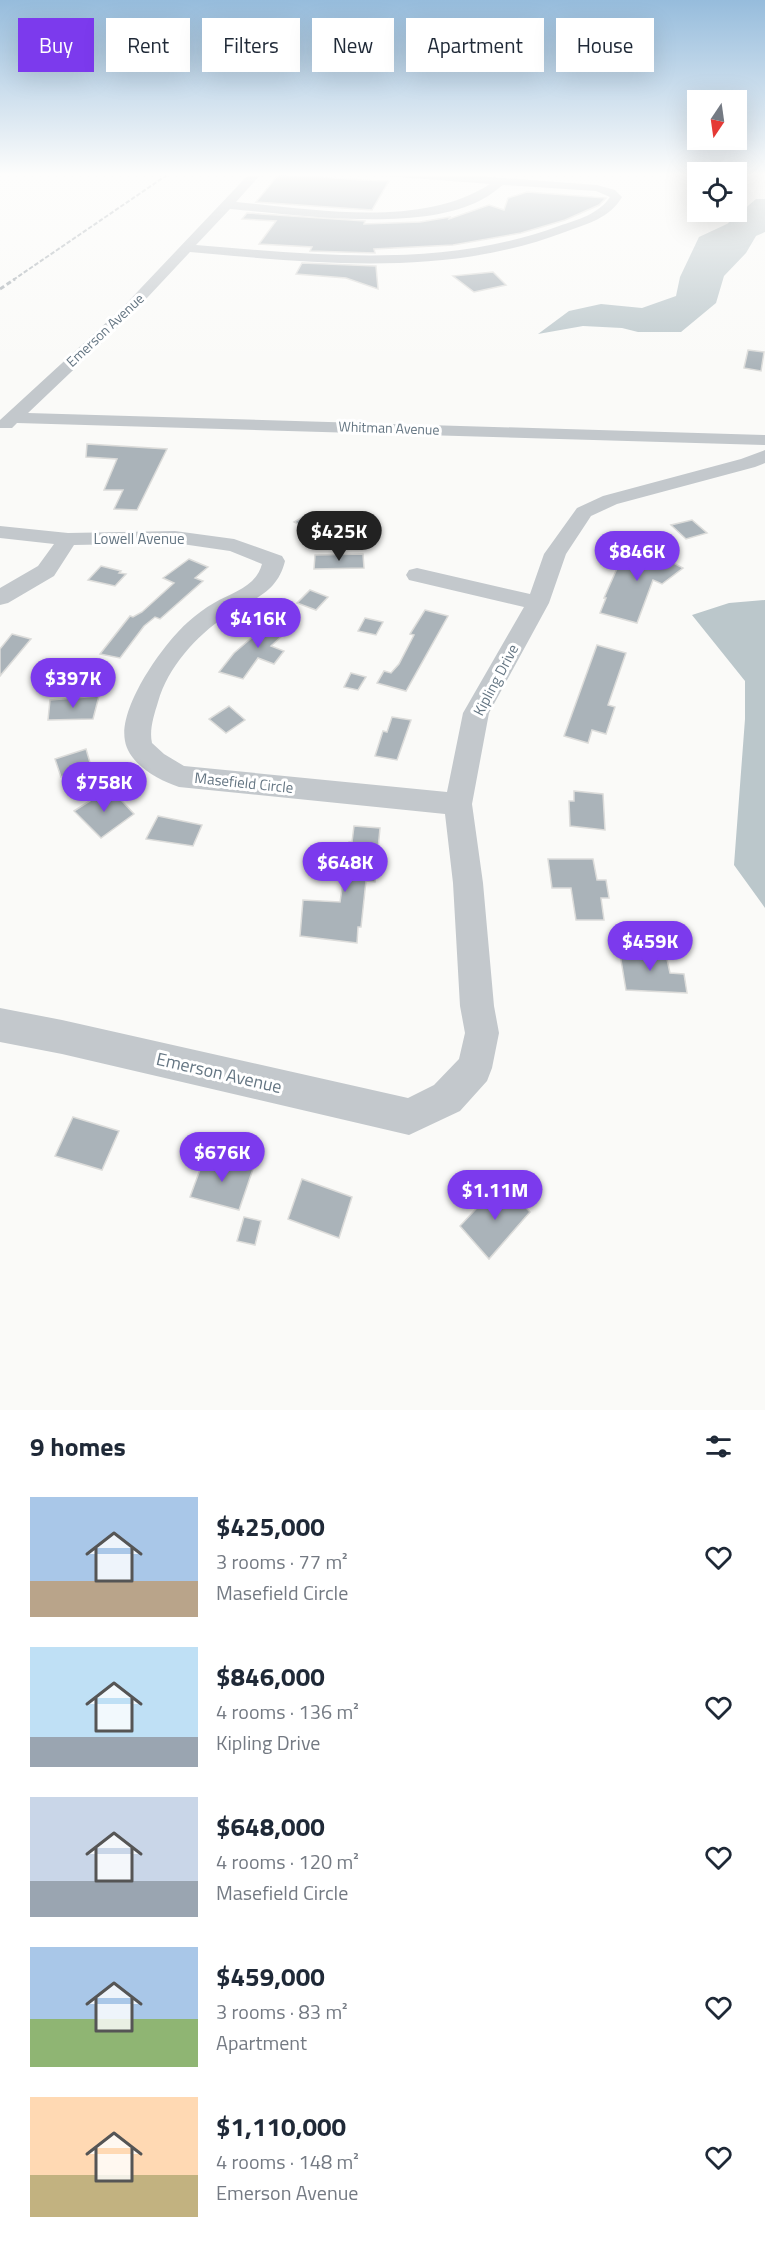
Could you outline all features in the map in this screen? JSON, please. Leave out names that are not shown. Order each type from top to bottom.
[{"type":"street","name":"Emerson Avenue","points":[[6,424],[127,311],[170,268],[194,239]]},
{"type":"street","points":[[185,248],[336,259],[420,258],[511,248],[537,239]]},
{"type":"street","name":"Whitman Avenue","points":[[6,424],[765,440]]},
{"type":"street","name":"Kipling Drive","points":[[435,1104],[447,1098],[474,1068],[482,1033],[458,804],[476,713],[538,603],[555,554],[585,512],[610,500],[759,465]]},
{"type":"street","name":"Lowell Avenue","points":[[0,532],[68,539],[175,537],[234,545],[274,561]]},
{"type":"street","points":[[0,598],[46,571],[68,539]]},
{"type":"street","name":"Masefield Circle","points":[[274,561],[272,575],[260,588],[219,610],[195,630],[169,658],[153,682],[145,702],[137,740],[142,751],[179,776],[196,779],[458,804]]},
{"type":"street","points":[[417,575],[538,603]]},
{"type":"street","name":"Emerson Avenue","points":[[0,1026],[62,1037],[409,1117],[435,1104]]},
{"type":"shaded area","points":[[698,239],[754,239],[746,253],[724,276],[716,303],[681,332],[638,332],[622,328],[583,326],[538,334],[569,311],[601,304],[642,308],[676,296],[680,277]]},
{"type":"shaded area","points":[[765,600],[765,908],[734,865],[745,719],[745,681],[692,615],[729,603]]},
{"type":"building","points":[[263,239],[488,239],[453,245],[374,249],[375,253],[310,251],[312,247],[259,244]]},
{"type":"building","points":[[302,263],[376,266],[378,289],[346,278],[296,274]]},
{"type":"building","points":[[493,272],[506,285],[474,292],[453,276]]},
{"type":"building","points":[[748,350],[764,352],[761,371],[744,368]]},
{"type":"building","points":[[87,444],[167,449],[137,510],[114,509],[123,490],[104,490],[117,459],[86,457]]},
{"type":"building","points":[[311,512],[334,524],[318,534],[294,522]]},
{"type":"building","points":[[692,520],[707,533],[686,539],[671,525]]},
{"type":"building","points":[[646,543],[669,555],[664,558],[683,568],[662,584],[653,580],[637,623],[600,613],[619,564]]},
{"type":"building","points":[[363,554],[364,568],[314,569],[315,555]]},
{"type":"building","points":[[189,559],[208,567],[195,578],[203,581],[160,619],[155,617],[144,626],[120,658],[100,654],[130,616],[133,617],[142,612],[174,583],[163,578]]},
{"type":"building","points":[[101,566],[126,574],[115,586],[88,580]]},
{"type":"building","points":[[310,590],[328,597],[316,610],[297,603]]},
{"type":"building","points":[[425,610],[448,616],[406,691],[377,683],[384,671],[391,673],[399,664],[414,635],[410,634]]},
{"type":"building","points":[[280,617],[295,624],[271,646],[284,651],[274,664],[258,658],[243,679],[219,672],[234,653],[272,620],[275,622]]},
{"type":"building","points":[[365,618],[383,622],[376,635],[358,631]]},
{"type":"building","points":[[12,634],[31,639],[0,676],[0,649]]},
{"type":"building","points":[[597,645],[626,653],[608,705],[615,707],[606,734],[592,730],[588,743],[564,736]]},
{"type":"building","points":[[351,673],[366,677],[358,690],[344,687]]},
{"type":"building","points":[[99,696],[93,719],[48,720],[50,700]]},
{"type":"building","points":[[229,706],[245,720],[226,733],[209,719]]},
{"type":"building","points":[[392,717],[411,720],[397,760],[375,756],[383,731],[387,732]]},
{"type":"building","points":[[86,749],[91,766],[61,777],[55,759]]},
{"type":"building","points":[[110,788],[134,814],[101,838],[74,811]]},
{"type":"building","points":[[574,791],[603,794],[605,830],[570,826],[569,801],[574,801]]},
{"type":"building","points":[[158,816],[202,825],[193,846],[146,839]]},
{"type":"building","points":[[354,826],[380,828],[375,882],[366,881],[357,943],[300,936],[303,900],[340,902],[349,842],[352,842]]},
{"type":"building","points":[[548,859],[593,859],[597,880],[606,880],[609,898],[601,898],[604,920],[576,920],[571,888],[552,888]]},
{"type":"building","points":[[619,948],[665,950],[670,973],[684,974],[687,993],[626,990]]},
{"type":"building","points":[[73,1117],[119,1131],[102,1170],[55,1156]]},
{"type":"building","points":[[205,1156],[253,1169],[239,1210],[190,1197]]},
{"type":"building","points":[[302,1179],[352,1197],[339,1238],[288,1219]]},
{"type":"building","points":[[505,1185],[530,1212],[489,1259],[460,1226],[488,1196],[491,1200]]},
{"type":"building","points":[[244,1217],[261,1221],[255,1245],[237,1241]]},
{"type":"railway","points":[[13,280],[73,239]]},
{"type":"railway","points":[[0,289],[15,279]]}]
